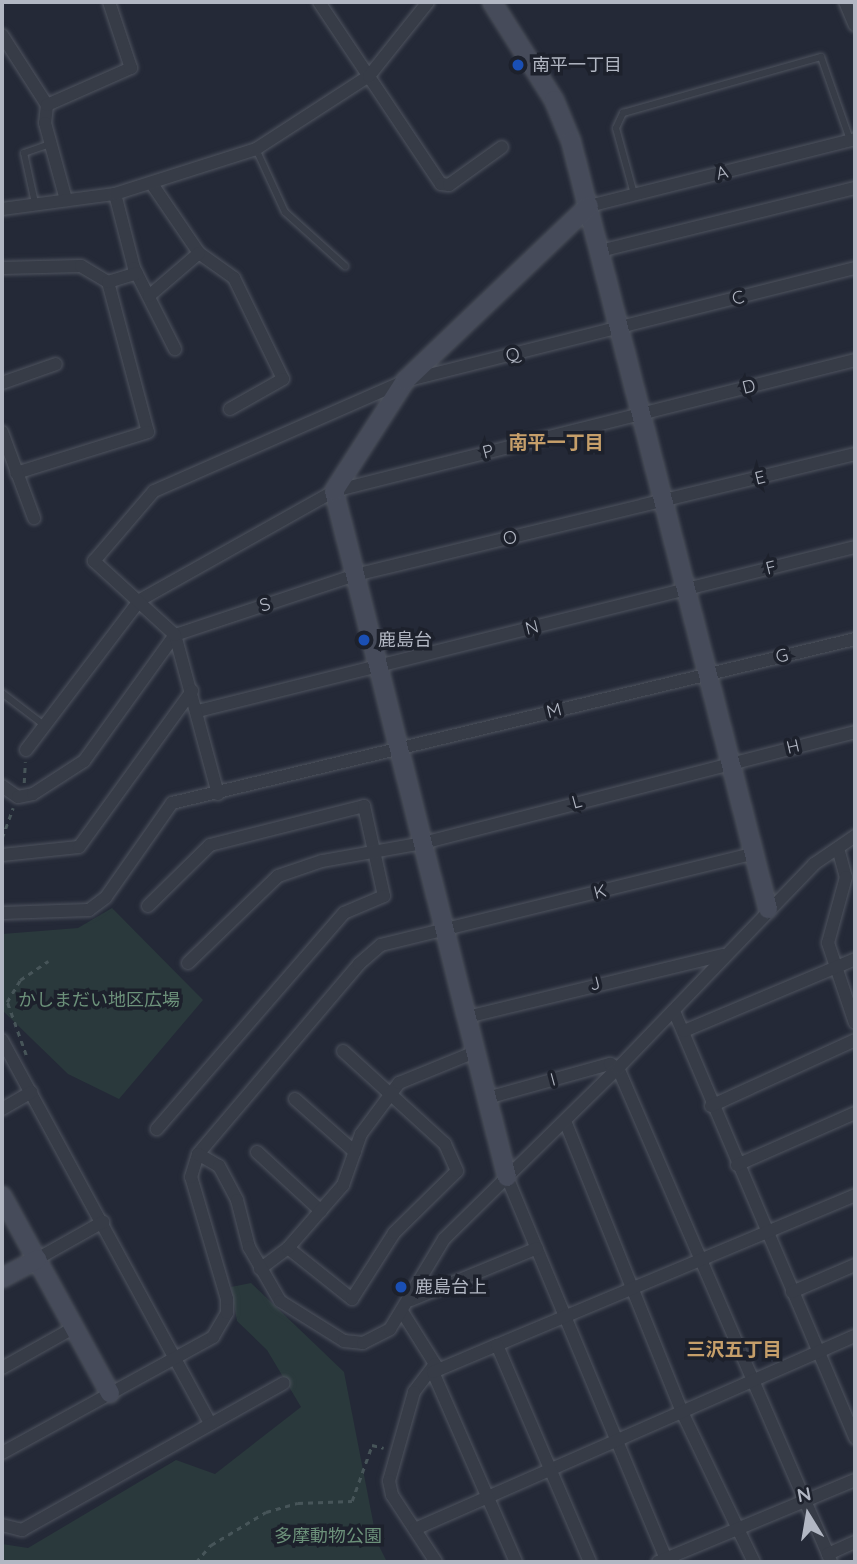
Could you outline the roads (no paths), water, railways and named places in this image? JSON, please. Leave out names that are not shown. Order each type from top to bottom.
[{"type":"street","points":[[47,106],[131,68],[109,2]]},
{"type":"street","points":[[319,2],[441,184],[449,185],[502,147]]},
{"type":"street","points":[[2,209],[115,194],[256,149],[369,76],[428,2]]},
{"type":"street","points":[[492,2],[560,113],[589,206],[768,909]]},
{"type":"street","points":[[845,2],[855,25]]},
{"type":"street","points":[[2,35],[47,106],[51,144],[66,200]]},
{"type":"street","name":"A","points":[[589,206],[853,140]]},
{"type":"street","points":[[152,184],[199,253],[234,278],[283,379],[230,409]]},
{"type":"street","points":[[600,251],[855,188]]},
{"type":"street","points":[[115,194],[137,273],[175,349]]},
{"type":"street","points":[[589,206],[405,381],[334,491],[507,1177],[617,1440],[663,1561],[855,1480]]},
{"type":"street","points":[[149,296],[199,253]]},
{"type":"street","points":[[2,268],[81,266],[108,282],[148,432],[16,473]]},
{"type":"street","name":"C","points":[[620,328],[855,268]]},
{"type":"street","points":[[108,282],[137,273]]},
{"type":"street","name":"Q","points":[[140,600],[94,561],[154,491],[405,381],[620,328]]},
{"type":"street","name":"D","points":[[642,414],[855,360]]},
{"type":"street","points":[[2,383],[56,364]]},
{"type":"street","name":"P","points":[[140,600],[334,491],[642,414]]},
{"type":"street","points":[[2,432],[34,518]]},
{"type":"street","name":"E","points":[[664,501],[855,454]]},
{"type":"street","name":"O","points":[[355,575],[664,501]]},
{"type":"street","name":"F","points":[[687,589],[855,547]]},
{"type":"street","name":"S","points":[[175,635],[355,575]]},
{"type":"street","name":"N","points":[[198,711],[687,589]]},
{"type":"street","points":[[26,750],[140,600],[175,635],[198,711],[218,794]]},
{"type":"street","points":[[2,786],[20,797],[84,761],[175,635]]},
{"type":"street","name":"G","points":[[708,673],[855,639]]},
{"type":"street","name":"M","points":[[2,913],[89,910],[106,897],[172,803],[708,673]]},
{"type":"street","points":[[2,855],[79,847],[192,691]]},
{"type":"street","name":"H","points":[[731,761],[855,732]]},
{"type":"street","name":"L","points":[[188,963],[278,876],[322,861],[423,843],[731,761]]},
{"type":"street","points":[[148,906],[211,845],[364,806],[384,896],[344,913],[157,1129]]},
{"type":"street","points":[[2,1453],[213,1337],[227,1313],[191,1177],[198,1154],[219,1166],[237,1200],[260,1269],[279,1301],[344,1341],[363,1343],[380,1337],[403,1313],[444,1239],[674,1011],[768,909],[855,836]]},
{"type":"street","points":[[838,848],[846,877],[828,943],[833,969],[855,1023]]},
{"type":"street","name":"K","points":[[198,1154],[359,964],[381,945],[755,853]]},
{"type":"street","name":"J","points":[[467,1017],[724,955]]},
{"type":"street","points":[[684,1031],[855,959]]},
{"type":"street","points":[[674,1011],[711,1106],[792,1292],[819,1352],[850,1410],[855,1438]]},
{"type":"street","points":[[2,1040],[177,1357],[210,1423]]},
{"type":"street","points":[[711,1106],[855,1040]]},
{"type":"street","points":[[288,1248],[352,1298],[394,1233],[457,1171],[445,1144],[393,1091],[343,1051]]},
{"type":"street","points":[[260,1269],[288,1248],[343,1185],[361,1134],[399,1083],[475,1052]]},
{"type":"street","name":"I","points":[[487,1098],[610,1065],[618,1068]]},
{"type":"street","points":[[618,1068],[829,1558],[855,1542]]},
{"type":"street","points":[[2,1109],[31,1092]]},
{"type":"street","points":[[295,1099],[355,1152]]},
{"type":"street","points":[[737,1165],[855,1113]]},
{"type":"street","points":[[565,1121],[682,1412],[754,1562]]},
{"type":"street","points":[[257,1152],[321,1211]]},
{"type":"street","points":[[436,1562],[392,1495],[398,1443],[414,1392],[433,1371],[855,1195]]},
{"type":"street","points":[[2,1196],[110,1393]]},
{"type":"street","points":[[2,1278],[103,1222]]},
{"type":"street","points":[[411,1300],[537,1248]]},
{"type":"street","points":[[792,1292],[855,1265]]},
{"type":"street","points":[[403,1313],[435,1364],[433,1371],[516,1562]]},
{"type":"street","points":[[2,1368],[75,1327]]},
{"type":"street","points":[[415,1528],[855,1336]]},
{"type":"street","points":[[497,1345],[590,1562]]},
{"type":"street","points":[[2,1525],[23,1530],[284,1383]]},
{"type":"lane","points":[[634,194],[616,128],[623,113],[821,57],[853,140]]},
{"type":"lane","points":[[35,203],[24,153],[51,144]]},
{"type":"lane","points":[[256,149],[285,212],[345,266]]},
{"type":"lane","points":[[2,693],[44,725]]},
{"type":"place","name":"南平一丁目","points":[[518,65]]},
{"type":"place","name":"鹿島台","points":[[364,640]]},
{"type":"place","name":"鹿島台上","points":[[401,1287]]},
{"type":"district","name":"南平一丁目","points":[[556,443]]},
{"type":"district","name":"三沢五丁目","points":[[734,1350]]},
{"type":"park label","name":"かしまだい地区広場","points":[[99,1000]]},
{"type":"park label","name":"多摩動物公園","points":[[328,1536]]}]
